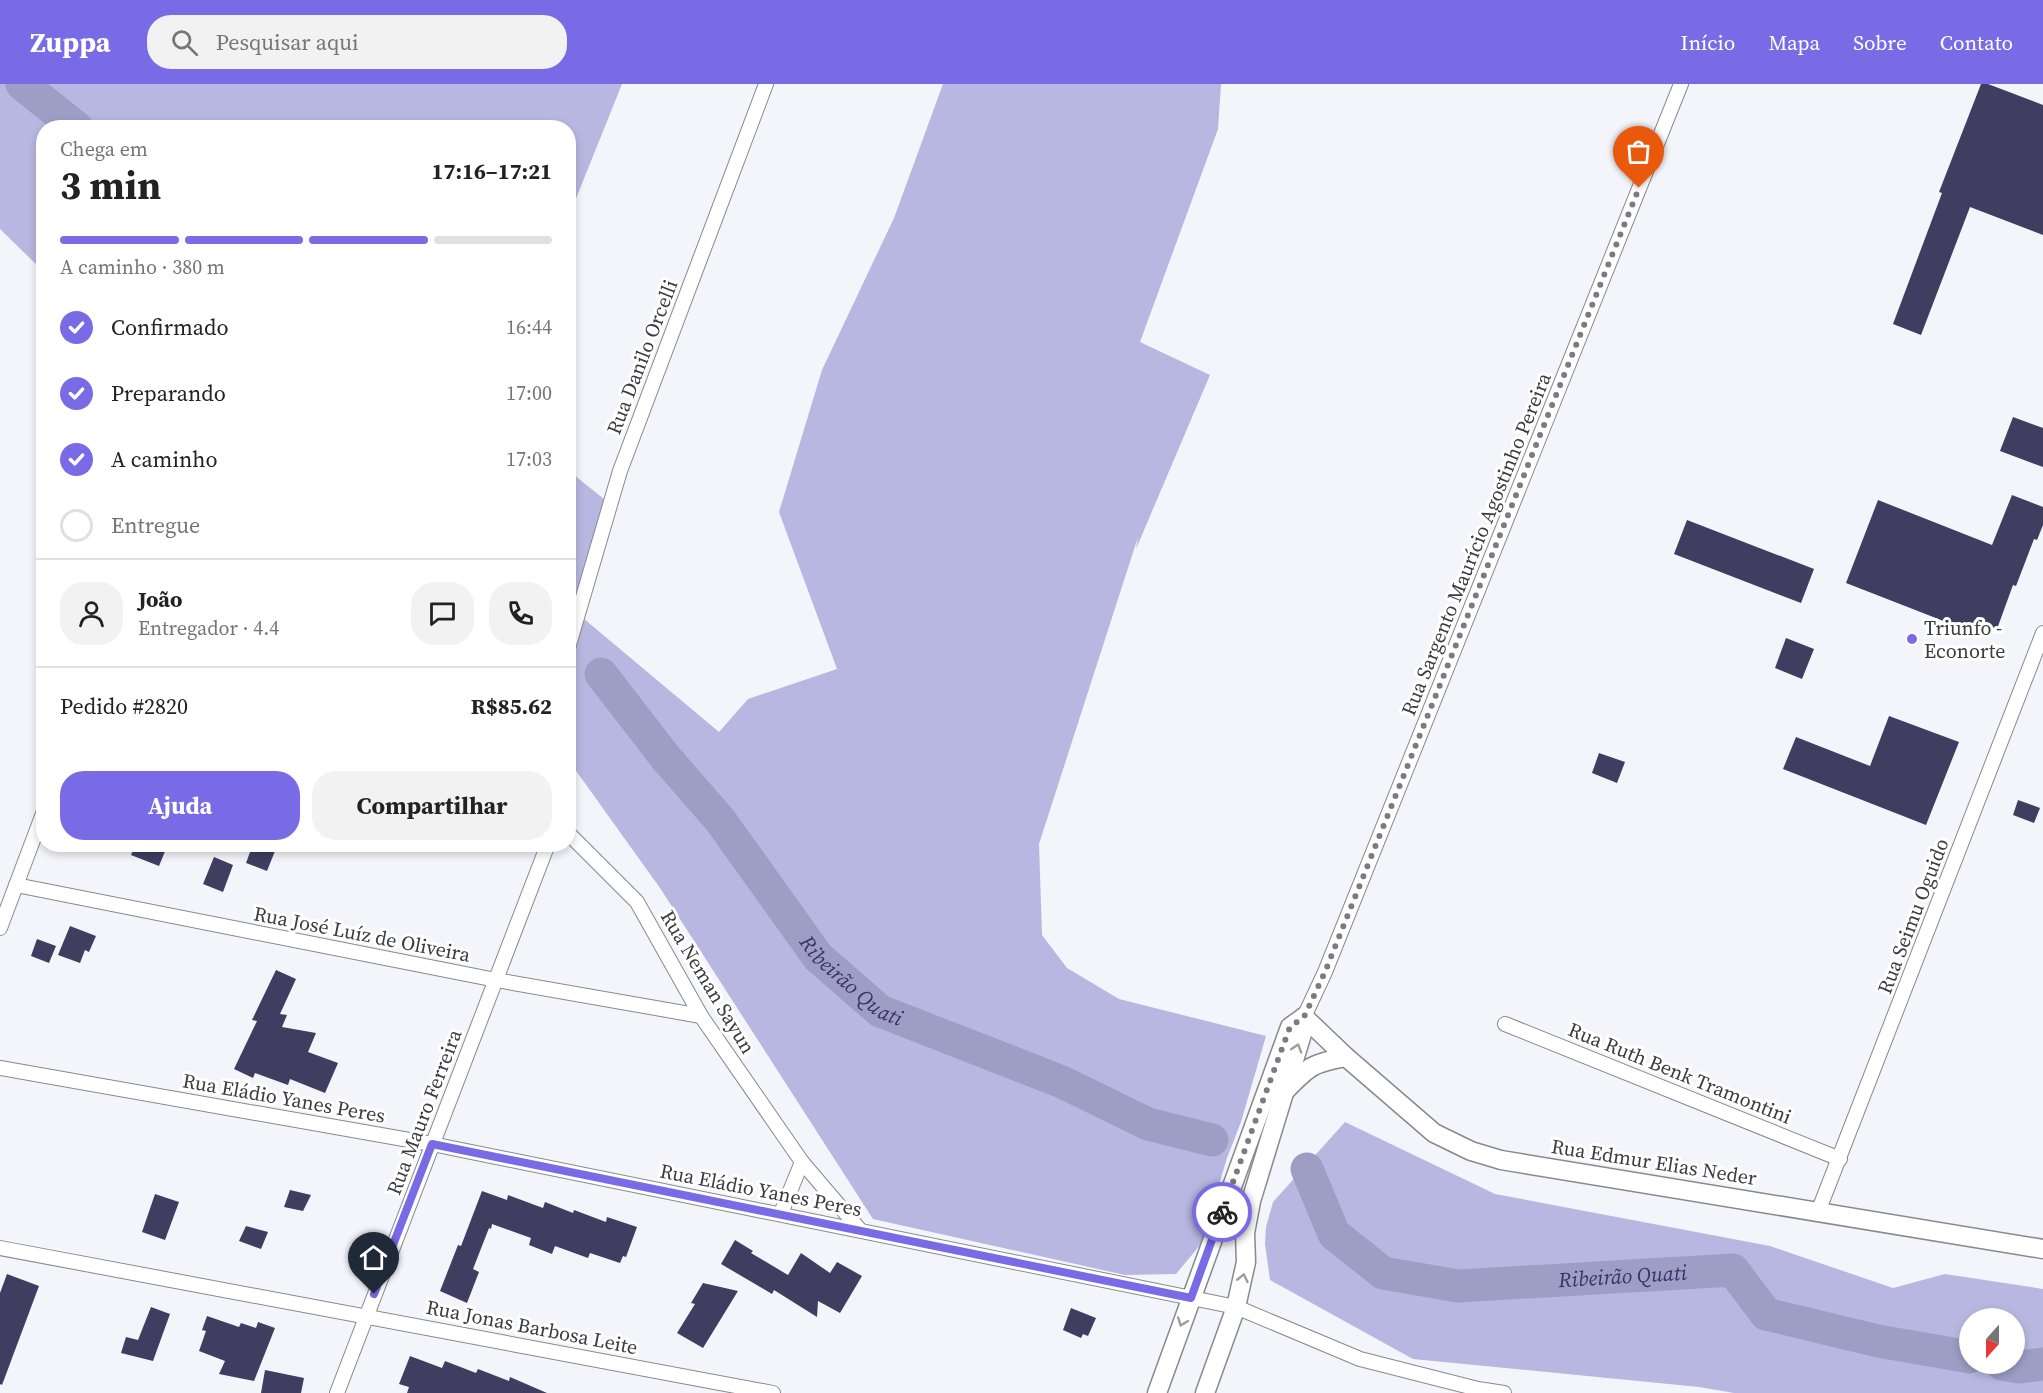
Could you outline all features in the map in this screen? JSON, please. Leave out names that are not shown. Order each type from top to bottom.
[{"type":"street","name":"Rua Danilo Orcelli","points":[[576,621],[620,471],[766,84]]},
{"type":"street","name":"Rua Sargento Maurício Agostinho Pereira","points":[[1304,1017],[1329,961],[1681,84]]},
{"type":"street","name":"Rua Seimu Oguido","points":[[1818,1212],[2043,633]]},
{"type":"street","points":[[0,928],[36,832]]},
{"type":"street","name":"Rua Neman Sayun","points":[[576,841],[637,902],[701,1016],[802,1162],[860,1230]]},
{"type":"street","name":"Rua Mauro Ferreira","points":[[336,1393],[545,852]]},
{"type":"street","name":"Rua José Luíz de Oliveira","points":[[16,885],[496,980],[701,1016]]},
{"type":"street","name":"Rua Edmur Elias Neder","points":[[1304,1017],[1346,1057],[1434,1133],[1471,1151],[1501,1160],[2043,1249]]},
{"type":"street","points":[[1206,1393],[1236,1307],[1246,1262],[1245,1233],[1251,1201],[1302,1034],[1304,1017]]},
{"type":"street","points":[[1157,1393],[1290,1027],[1304,1017]]},
{"type":"street","name":"Rua Ruth Benk Tramontini","points":[[1505,1024],[1840,1159]]},
{"type":"street","points":[[1283,1094],[1301,1075],[1318,1062],[1346,1057]]},
{"type":"street","name":"Rua Eládio Yanes Peres","points":[[0,1068],[432,1144],[1236,1307],[1360,1359],[1478,1389],[1504,1393]]},
{"type":"street","points":[[781,1213],[802,1162]]},
{"type":"street","name":"Rua Jonas Barbosa Leite","points":[[0,1248],[773,1393]]},
{"type":"shaded area","points":[[0,84],[622,84],[576,199],[576,120],[36,120],[36,264],[0,229]]},
{"type":"shaded area","points":[[943,84],[1221,84],[1218,129],[1140,342],[1210,375],[1136,549],[1138,537],[1039,844],[1042,935],[1067,968],[1119,999],[1266,1036],[1201,1244],[1176,1274],[1125,1275],[873,1219],[660,888],[576,771],[576,612],[719,732],[748,699],[837,669],[779,512],[822,370],[894,218]]},
{"type":"shaded area","points":[[576,476],[615,508],[576,597]]},
{"type":"shaded area","points":[[1345,1122],[1495,1194],[1770,1246],[1893,1288],[1945,1274],[2043,1289],[2043,1393],[1734,1393],[1699,1387],[1413,1359],[1270,1280],[1265,1244],[1266,1227],[1273,1202]]},
{"type":"building","points":[[1981,84],[1988,84],[2043,105],[2043,235],[1970,207],[1921,335],[1893,324],[1942,193],[1939,192]]},
{"type":"building","points":[[2013,417],[2043,428],[2043,467],[2000,451]]},
{"type":"building","points":[[2012,495],[2043,507],[2043,525],[2037,540],[2034,539],[2016,586],[2013,585],[1997,629],[1986,625],[1982,636],[1846,583],[1878,500],[1992,545]]},
{"type":"building","points":[[1687,520],[1814,569],[1801,603],[1674,554]]},
{"type":"building","points":[[1786,638],[1814,649],[1802,679],[1775,668]]},
{"type":"building","points":[[1889,716],[1959,742],[1926,825],[1783,769],[1796,737],[1870,766]]},
{"type":"building","points":[[1599,753],[1625,762],[1617,783],[1592,773]]},
{"type":"building","points":[[2018,800],[2040,808],[2034,823],[2013,815]]},
{"type":"building","points":[[132,852],[165,852],[159,866],[131,855]]},
{"type":"building","points":[[250,852],[275,852],[267,871],[246,863]]},
{"type":"building","points":[[214,857],[233,865],[223,892],[203,884]]},
{"type":"building","points":[[70,926],[96,936],[89,952],[85,950],[80,963],[58,955]]},
{"type":"building","points":[[37,939],[56,946],[49,963],[31,956]]},
{"type":"building","points":[[276,970],[296,979],[280,1014],[287,1015],[282,1027],[316,1033],[308,1052],[338,1063],[325,1093],[290,1079],[288,1085],[255,1073],[253,1078],[234,1069],[257,1021],[252,1020]]},
{"type":"building","points":[[290,1190],[311,1195],[303,1211],[284,1207]]},
{"type":"building","points":[[482,1191],[507,1200],[508,1195],[543,1208],[545,1202],[606,1222],[607,1217],[637,1227],[626,1257],[623,1256],[620,1263],[590,1253],[588,1258],[555,1246],[552,1254],[529,1245],[531,1238],[492,1224],[473,1269],[479,1272],[467,1303],[440,1291],[458,1245],[461,1246]]},
{"type":"building","points":[[155,1194],[179,1202],[165,1240],[142,1232]]},
{"type":"building","points":[[246,1226],[268,1232],[261,1249],[239,1241]]},
{"type":"building","points":[[735,1240],[753,1251],[751,1253],[788,1275],[801,1253],[830,1273],[837,1262],[862,1276],[840,1313],[818,1301],[817,1317],[774,1290],[772,1294],[721,1264]]},
{"type":"building","points":[[7,1274],[39,1286],[2,1385],[0,1384],[0,1293]]},
{"type":"building","points":[[703,1283],[738,1291],[703,1348],[677,1333],[695,1304],[691,1303]]},
{"type":"building","points":[[151,1307],[170,1314],[153,1361],[121,1353],[126,1337],[138,1340]]},
{"type":"building","points":[[1071,1308],[1096,1318],[1088,1336],[1083,1334],[1081,1338],[1063,1330]]},
{"type":"building","points":[[207,1316],[239,1327],[241,1323],[256,1328],[258,1322],[275,1328],[254,1381],[219,1374],[225,1361],[199,1351],[206,1331],[202,1330]]},
{"type":"building","points":[[410,1356],[442,1368],[445,1361],[476,1373],[478,1369],[509,1381],[510,1377],[547,1393],[407,1393],[409,1387],[399,1384]]},
{"type":"building","points":[[265,1370],[304,1378],[301,1393],[261,1393]]},
{"type":"waterway","name":"Ribeirão Quati","points":[[22,84],[67,120]]},
{"type":"waterway","name":"Ribeirão Quati","points":[[601,674],[666,758],[720,820],[818,957],[880,1011],[1062,1082],[1148,1124],[1212,1140]]},
{"type":"waterway","name":"Ribeirão Quati","points":[[1307,1169],[1334,1234],[1383,1273],[1458,1286],[1733,1270],[1766,1314],[1878,1341],[1959,1355]]},
{"type":"waterway","name":"Ribeirão Quati","points":[[2025,1366],[2043,1364]]},
{"type":"way so far","points":[[1222,1212],[1290,1027],[1304,1017],[1325,972],[1639,188]]},
{"type":"place","name":"Triunfo - Econorte","points":[[1912,639]]},
{"type":"route","points":[[374,1294],[432,1144],[1191,1298],[1222,1212]]}]
